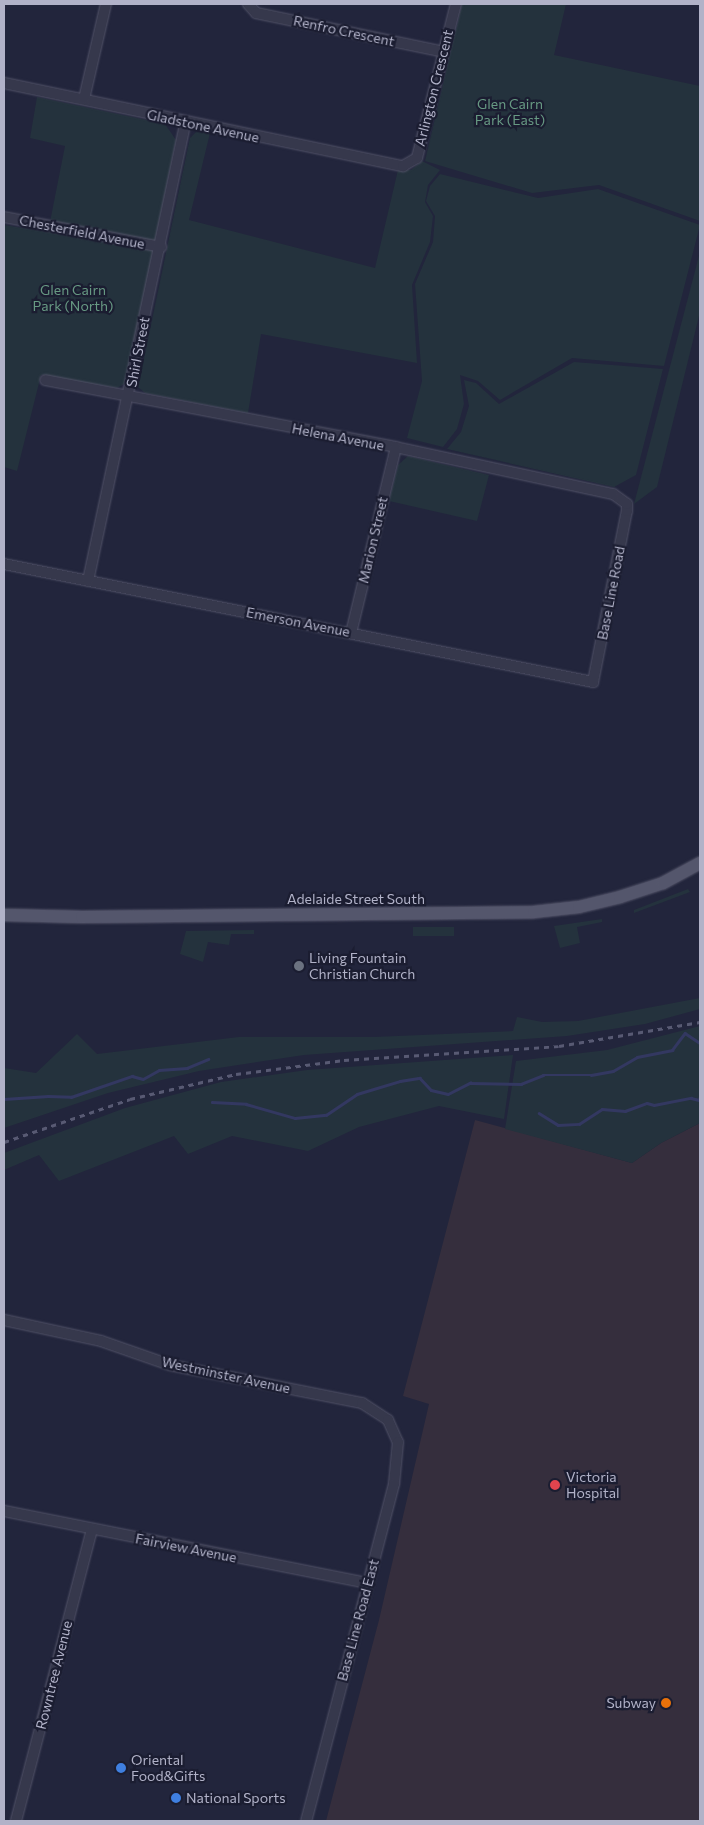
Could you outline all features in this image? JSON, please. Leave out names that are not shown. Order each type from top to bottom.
[{"type":"main road","name":"Adelaide Street South","points":[[4,915],[82,917],[534,912],[579,907],[620,897],[663,883],[700,863]]},
{"type":"street","points":[[84,100],[106,4]]},
{"type":"street","name":"Renfro Crescent","points":[[248,4],[256,13],[444,52]]},
{"type":"street","name":"Arlington Crescent","points":[[403,166],[417,158],[456,4]]},
{"type":"street","name":"Gladstone Avenue","points":[[4,83],[185,123],[403,166]]},
{"type":"street","name":"Shirl Street","points":[[88,581],[161,247],[185,123]]},
{"type":"street","name":"Chesterfield Avenue","points":[[4,217],[161,247]]},
{"type":"street","name":"Helena Avenue","points":[[45,380],[129,398],[396,447],[612,494],[627,504]]},
{"type":"street","name":"Marion Street","points":[[351,633],[396,447]]},
{"type":"street","name":"Base Line Road","points":[[593,682],[627,504]]},
{"type":"street","name":"Emerson Avenue","points":[[4,564],[593,682]]},
{"type":"street","name":"Westminster Avenue","points":[[4,1320],[101,1341],[170,1365],[362,1403],[388,1420]]},
{"type":"street","name":"Base Line Road East","points":[[306,1821],[394,1484],[398,1442],[388,1420]]},
{"type":"street","name":"Fairview Avenue","points":[[4,1511],[92,1530],[368,1583]]},
{"type":"street","name":"Rowntree Avenue","points":[[16,1821],[92,1530]]},
{"type":"shaded area","name":"Victoria Hospital","points":[[475,1120],[632,1163],[661,1143],[700,1123],[700,1821],[326,1821],[379,1620],[429,1404],[403,1396]]},
{"type":"green space","name":"Glen Cairn Park (East)","points":[[462,4],[566,4],[554,55],[700,86],[700,221],[599,185],[532,193],[425,161]]},
{"type":"green space","name":"Glen Cairn Park (North)","points":[[37,97],[165,124],[176,140],[126,383],[117,388],[41,375],[17,471],[4,467],[4,225],[48,232],[65,146],[30,138]]},
{"type":"green space","points":[[197,131],[210,133],[189,220],[375,268],[398,170],[411,170],[422,161],[440,170],[428,185],[425,202],[433,216],[430,242],[412,285],[417,363],[261,334],[248,413],[145,393],[138,387],[190,138]]},
{"type":"green space","points":[[440,174],[538,198],[598,189],[700,225],[664,366],[572,358],[500,400],[478,381],[460,375],[464,404],[457,429],[443,447],[407,438],[422,381],[415,284],[433,242],[435,216],[426,201],[430,186]]},
{"type":"green space","points":[[700,252],[700,312],[657,487],[634,504]]},
{"type":"green space","points":[[574,362],[663,369],[636,475],[614,487],[447,449],[461,432],[469,406],[464,380],[476,383],[499,404]]},
{"type":"green space","points":[[408,456],[489,475],[477,521],[389,501],[398,465]]},
{"type":"green space","points":[[688,889],[690,892],[634,913],[634,910]]},
{"type":"green space","points":[[602,919],[602,922],[577,927],[580,943],[560,948],[554,926]]},
{"type":"green space","points":[[413,927],[454,927],[454,936],[413,936]]},
{"type":"green space","points":[[254,930],[254,934],[231,934],[229,945],[208,942],[203,962],[180,954],[186,931]]},
{"type":"green space","points":[[700,998],[700,1009],[645,1024],[567,1036],[304,1055],[199,1071],[108,1093],[4,1128],[4,1068],[36,1073],[77,1034],[97,1054],[239,1037],[374,1037],[513,1031],[517,1017],[542,1022],[578,1021]]},
{"type":"green space","points":[[700,1026],[700,1123],[661,1143],[632,1163],[505,1129],[516,1061],[607,1050]]},
{"type":"green space","points":[[513,1055],[504,1119],[439,1106],[359,1127],[308,1151],[232,1136],[188,1154],[174,1136],[59,1181],[39,1155],[4,1170],[4,1153],[125,1108],[221,1082],[307,1070]]},
{"type":"waterway","points":[[212,1102],[246,1104],[295,1118],[326,1115],[357,1094],[400,1081],[420,1078],[431,1090],[448,1094],[470,1083],[521,1084],[543,1075],[591,1075],[613,1071],[637,1057],[672,1050],[685,1033],[700,1043]]},
{"type":"waterway","points":[[4,1099],[48,1096],[71,1097],[132,1076],[143,1079],[159,1070],[187,1068],[208,1059]]},
{"type":"waterway","points":[[539,1113],[558,1125],[579,1124],[602,1109],[625,1111],[647,1103],[654,1105],[691,1098],[699,1100],[700,1097]]},
{"type":"railway","points":[[4,1142],[130,1099],[236,1074],[344,1060],[559,1046],[700,1022]]},
{"type":"place","name":"Living Fountain Christian Church","points":[[299,966]]},
{"type":"place","name":"Victoria Hospital","points":[[555,1485]]},
{"type":"place","name":"Subway","points":[[666,1703]]},
{"type":"place","name":"Oriental Food&Gifts","points":[[121,1768]]},
{"type":"place","name":"National Sports","points":[[176,1798]]}]
